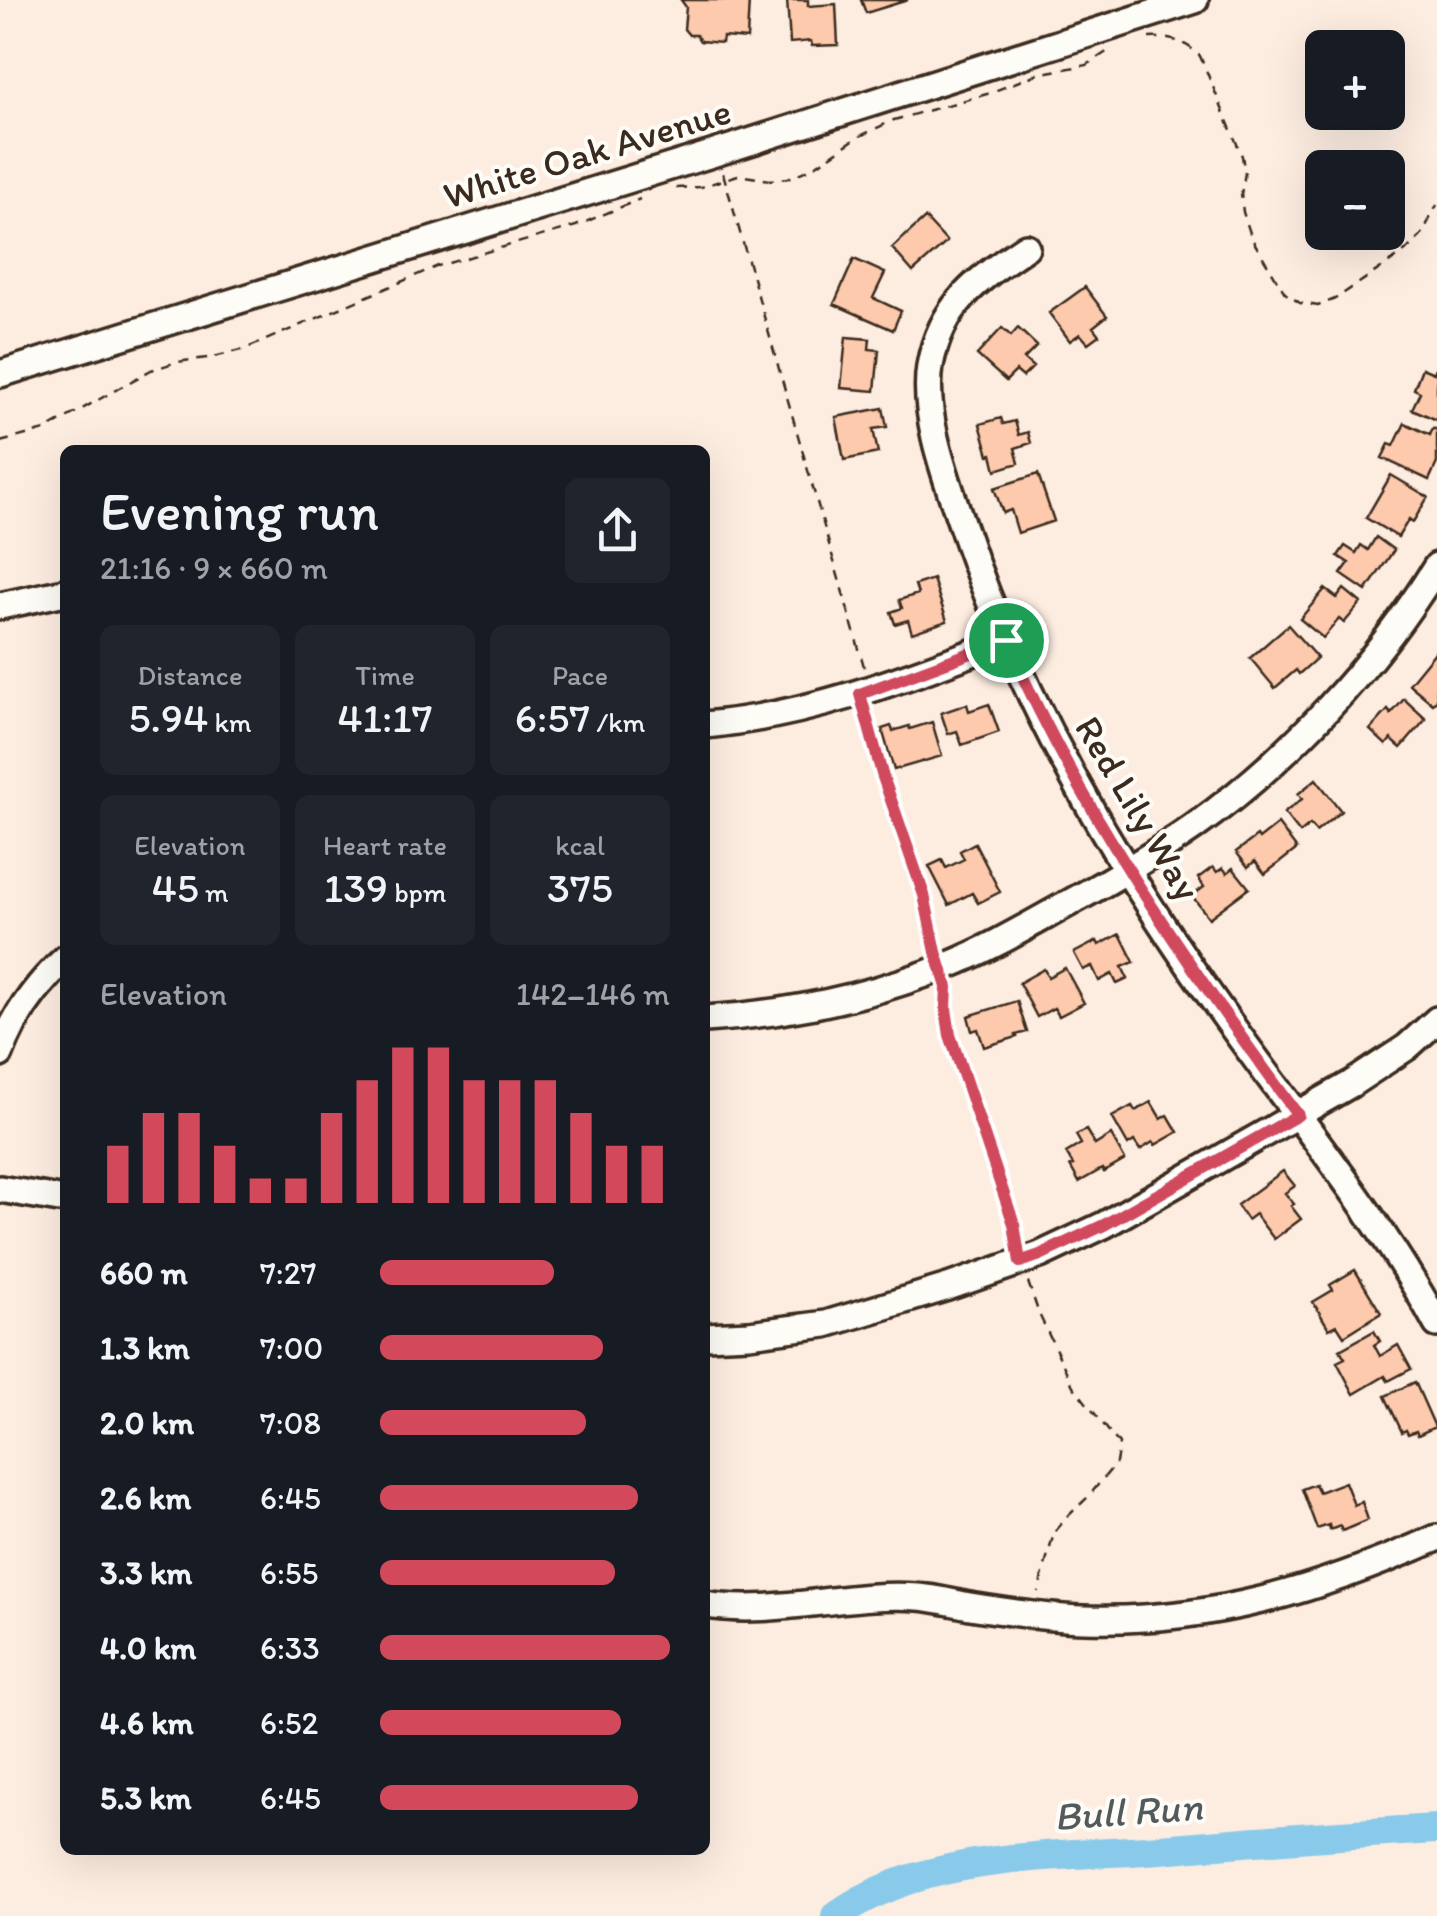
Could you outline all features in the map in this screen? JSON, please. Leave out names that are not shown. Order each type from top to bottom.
[{"type":"street","name":"White Oak Avenue","points":[[0,374],[1195,0]]},
{"type":"street","name":"Red Lily Way","points":[[1026,247],[980,278],[958,300],[938,340],[929,380],[931,415],[970,547],[1006,640],[1065,763],[1128,869],[1214,1001],[1367,1208],[1437,1324]]},
{"type":"street","points":[[710,1018],[835,1001],[941,968],[1030,925],[1128,869],[1195,826],[1283,752],[1369,660],[1437,566]]},
{"type":"street","points":[[0,606],[60,593]]},
{"type":"street","points":[[710,724],[794,712],[865,692],[1006,640]]},
{"type":"street","points":[[0,1054],[24,1005],[60,964]]},
{"type":"street","points":[[710,1336],[826,1324],[1040,1255],[1104,1225],[1298,1115],[1385,1063],[1437,1020]]},
{"type":"street","points":[[0,1189],[60,1199]]},
{"type":"street","points":[[710,1606],[732,1609],[855,1597],[919,1597],[1081,1619],[1143,1618],[1281,1596],[1349,1576],[1437,1538]]},
{"type":"path","points":[[1139,40],[1172,38],[1189,45],[1200,56],[1242,156],[1243,212],[1252,239],[1285,293],[1300,303],[1318,306],[1335,299],[1402,254],[1420,236],[1437,205]]},
{"type":"path","points":[[665,188],[700,187],[738,175],[770,180],[788,178],[894,120],[988,94],[1037,74],[1086,65],[1116,48]]},
{"type":"path","points":[[718,152],[865,692],[882,774],[924,895],[947,987],[950,1035],[1014,1224],[1020,1262],[1073,1386],[1119,1444],[1116,1463],[1054,1533],[1038,1588],[1036,1614]]},
{"type":"path","points":[[0,442],[45,430],[151,370],[245,349],[438,266],[576,226],[652,192]]},
{"type":"building","points":[[681,0],[749,0],[747,39],[723,37],[722,43],[700,41],[696,35],[689,35],[684,29],[686,7]]},
{"type":"building","points":[[787,0],[808,0],[808,6],[836,4],[838,45],[790,43]]},
{"type":"building","points":[[861,0],[908,0],[866,13]]},
{"type":"building","points":[[925,218],[947,242],[913,272],[892,248]]},
{"type":"building","points":[[854,259],[885,273],[873,298],[901,311],[893,330],[834,304]]},
{"type":"building","points":[[1085,287],[1107,316],[1093,327],[1099,335],[1088,343],[1080,334],[1070,341],[1049,313]]},
{"type":"building","points":[[1002,328],[1011,336],[1018,328],[1037,346],[1024,359],[1033,367],[1023,377],[1016,371],[1006,381],[977,355]]},
{"type":"building","points":[[846,337],[870,339],[869,349],[879,350],[875,391],[841,388]]},
{"type":"building","points":[[1437,365],[1437,420],[1412,409],[1420,392],[1414,389],[1422,368],[1434,373]]},
{"type":"building","points":[[883,408],[887,427],[873,429],[878,453],[844,460],[836,417]]},
{"type":"building","points":[[1001,418],[1003,424],[1015,421],[1019,435],[1028,432],[1031,443],[1015,448],[1019,463],[996,470],[980,424]]},
{"type":"building","points":[[1405,423],[1430,435],[1433,428],[1437,430],[1437,463],[1429,480],[1382,458],[1389,444],[1394,446]]},
{"type":"building","points":[[1038,474],[1054,521],[1018,533],[1011,510],[1003,513],[994,488]]},
{"type":"building","points":[[1391,475],[1428,497],[1398,537],[1366,518]]},
{"type":"building","points":[[1376,537],[1394,550],[1366,591],[1341,574],[1349,563],[1338,556],[1345,546],[1356,553],[1361,545],[1368,550]]},
{"type":"building","points":[[933,579],[947,621],[912,633],[908,620],[895,624],[891,612],[902,608],[899,600],[918,594],[915,585]]},
{"type":"building","points":[[1325,589],[1337,598],[1344,589],[1361,603],[1344,623],[1339,619],[1323,638],[1300,619]]},
{"type":"building","points":[[1288,625],[1317,658],[1275,688],[1250,658]]},
{"type":"building","points":[[1436,651],[1437,700],[1433,704],[1409,684]]},
{"type":"building","points":[[1404,699],[1426,719],[1401,748],[1391,739],[1386,745],[1370,730]]},
{"type":"building","points":[[967,704],[969,711],[989,704],[999,732],[962,745],[957,731],[948,734],[941,713]]},
{"type":"building","points":[[932,722],[942,756],[894,770],[882,729],[910,729]]},
{"type":"building","points":[[1316,779],[1341,811],[1316,832],[1310,825],[1300,833],[1284,813],[1302,799],[1298,794]]},
{"type":"building","points":[[1278,824],[1297,849],[1265,874],[1255,861],[1248,867],[1236,852]]},
{"type":"building","points":[[975,843],[1000,892],[978,903],[972,893],[949,905],[929,866],[942,860],[946,868],[964,859],[960,851]]},
{"type":"building","points":[[1213,867],[1217,872],[1223,868],[1227,873],[1233,868],[1249,888],[1209,918],[1192,896],[1204,887],[1198,878]]},
{"type":"building","points":[[1120,934],[1134,962],[1122,967],[1128,979],[1117,984],[1112,974],[1099,981],[1092,966],[1083,970],[1074,953]]},
{"type":"building","points":[[1065,968],[1084,1003],[1059,1016],[1054,1008],[1037,1017],[1019,983],[1044,969],[1048,977]]},
{"type":"building","points":[[1017,1001],[1027,1032],[984,1047],[978,1029],[972,1031],[968,1016]]},
{"type":"building","points":[[1151,1102],[1161,1119],[1168,1115],[1178,1132],[1140,1150],[1134,1141],[1128,1145],[1112,1117],[1132,1106],[1135,1111]]},
{"type":"building","points":[[1086,1130],[1095,1145],[1111,1135],[1125,1160],[1079,1182],[1066,1153],[1081,1144],[1076,1135]]},
{"type":"building","points":[[1283,1171],[1295,1186],[1285,1193],[1301,1219],[1274,1239],[1255,1214],[1247,1220],[1237,1205]]},
{"type":"building","points":[[1355,1270],[1381,1313],[1344,1336],[1337,1325],[1329,1329],[1313,1302],[1333,1290],[1330,1285]]},
{"type":"building","points":[[1374,1331],[1380,1341],[1374,1345],[1380,1356],[1398,1345],[1411,1369],[1388,1381],[1385,1376],[1354,1394],[1337,1362],[1345,1358],[1340,1350]]},
{"type":"building","points":[[1415,1382],[1435,1427],[1418,1435],[1416,1431],[1402,1432],[1385,1396]]},
{"type":"building","points":[[1345,1482],[1354,1505],[1362,1502],[1368,1520],[1342,1531],[1340,1526],[1330,1530],[1329,1525],[1317,1529],[1302,1489],[1315,1484],[1319,1492]]},
{"type":"waterway","name":"Bull Run","points":[[836,1916],[871,1895],[909,1880],[992,1861],[1437,1829]]},
{"type":"route","points":[[1006,640],[1043,722],[1092,811],[1179,950],[1298,1115],[1104,1225],[1020,1262],[1014,1224],[950,1035],[947,987],[924,895],[882,774],[860,694],[1006,640]]}]
